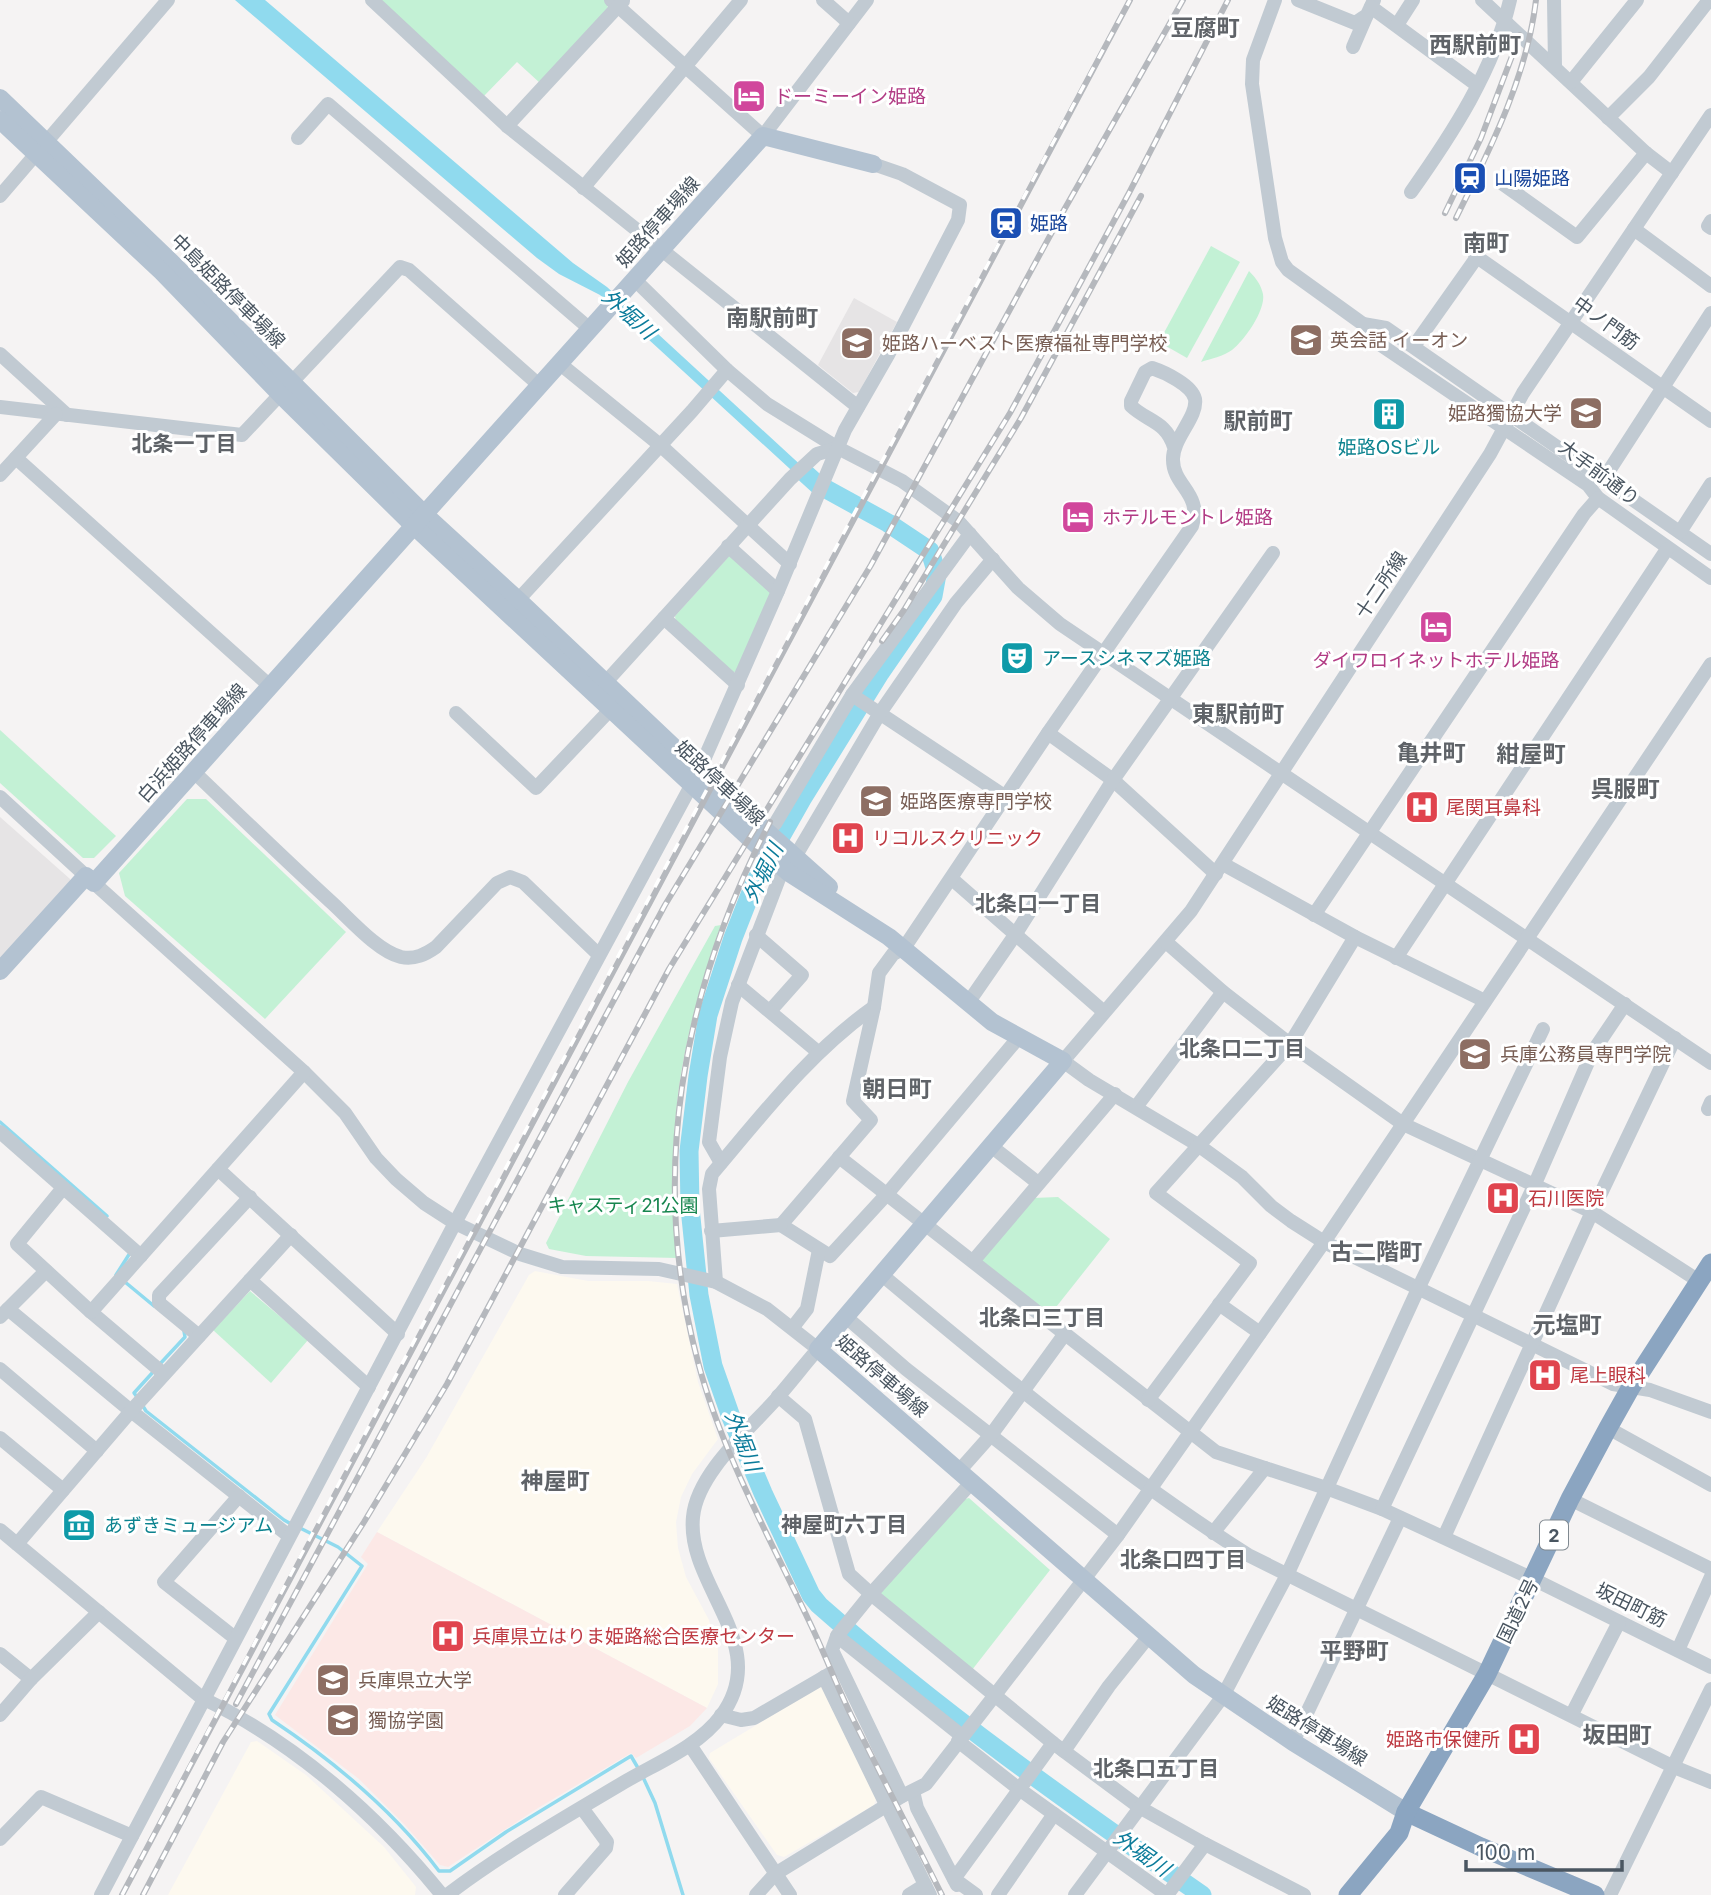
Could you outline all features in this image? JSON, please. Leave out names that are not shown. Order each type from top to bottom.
[{"type":"highway","name":"国道2号","points":[[1348,1895],[1399,1833],[1406,1812],[1487,1674],[1570,1499],[1608,1428],[1631,1387],[1711,1263]]},
{"type":"highway","name":"国道2号","points":[[1335,1895],[1391,1824],[1406,1812]]},
{"type":"highway","points":[[1406,1812],[1595,1895]]},
{"type":"main road","name":"中島姫路停車場線","points":[[0,98],[41,149]]},
{"type":"main road","name":"中島姫路停車場線","points":[[0,120],[41,149],[171,262],[286,390],[420,521]]},
{"type":"main road","points":[[764,136],[873,164]]},
{"type":"main road","name":"姫路停車場線","points":[[420,521],[764,136]]},
{"type":"main road","name":"姫路停車場線","points":[[420,521],[518,600],[606,683],[695,778]]},
{"type":"main road","name":"姫路停車場線","points":[[420,521],[610,710],[769,836],[789,859],[904,948],[968,1003],[992,1021],[1063,1061],[818,1349],[1194,1675],[1293,1742],[1406,1812]]},
{"type":"main road","name":"白浜姫路停車場線","points":[[0,971],[194,772],[420,521]]},
{"type":"street","points":[[372,0],[507,126],[858,407]]},
{"type":"street","points":[[583,188],[741,0]]},
{"type":"street","points":[[823,0],[849,23]]},
{"type":"street","points":[[507,126],[618,2],[764,136],[867,0]]},
{"type":"street","name":"大手前通り","points":[[1275,0],[1256,49],[1252,84],[1279,251],[1288,270],[1363,324],[1372,339],[1588,485],[1598,498],[1711,578]]},
{"type":"street","points":[[1298,0],[1348,21],[1359,22],[1371,7]]},
{"type":"street","points":[[1397,25],[1413,0]]},
{"type":"street","points":[[1482,0],[1646,153],[1672,173]]},
{"type":"street","points":[[1411,192],[1445,145],[1477,85],[1505,22],[1510,0]]},
{"type":"street","points":[[1555,0],[1555,66]]},
{"type":"street","points":[[1571,82],[1637,0]]},
{"type":"street","points":[[1608,118],[1649,76],[1709,0]]},
{"type":"street","points":[[0,196],[166,1]]},
{"type":"street","points":[[1371,7],[1477,85]]},
{"type":"street","points":[[1353,47],[1371,7]]},
{"type":"street","points":[[298,138],[328,104],[590,329]]},
{"type":"street","name":"十二所線","points":[[1063,1061],[1166,942],[1219,869],[1490,454],[1511,414],[1711,115]]},
{"type":"street","points":[[1503,184],[1577,237],[1646,153]]},
{"type":"street","points":[[101,1895],[455,1223],[695,778],[738,685],[838,448],[958,220],[960,205],[902,174],[873,164]]},
{"type":"street","points":[[1711,221],[1708,226],[1711,228]]},
{"type":"street","points":[[1634,229],[1711,286]]},
{"type":"street","name":"中ノ門筋","points":[[1414,346],[1474,252],[1711,421]]},
{"type":"street","points":[[0,407],[242,435],[400,267],[409,270],[539,385]]},
{"type":"street","points":[[634,279],[727,370],[767,404],[838,448],[902,481],[958,521],[1029,597],[1060,624],[1282,771],[1711,1063]]},
{"type":"street","points":[[1603,480],[1711,313]]},
{"type":"street","name":"大手前通り","points":[[1363,324],[1386,328],[1414,346],[1711,554]]},
{"type":"street","points":[[0,354],[62,415]]},
{"type":"street","points":[[559,363],[660,445],[790,564]]},
{"type":"street","points":[[781,1225],[871,1120],[853,1101],[879,973],[893,954],[904,948],[1048,733],[1192,526],[1196,508],[1174,469],[1174,447],[1170,434],[1131,406],[1130,401],[1145,372],[1152,368],[1190,389],[1195,397],[1195,407],[1174,447]]},
{"type":"street","points":[[518,600],[727,370]]},
{"type":"street","points":[[0,475],[62,415]]},
{"type":"street","points":[[606,683],[790,479],[817,454],[838,448]]},
{"type":"street","points":[[16,458],[271,687]]},
{"type":"street","points":[[1680,532],[1711,484]]},
{"type":"street","points":[[1314,915],[1584,514],[1598,498]]},
{"type":"street","points":[[769,836],[852,695],[970,534]]},
{"type":"street","points":[[728,546],[778,591]]},
{"type":"street","points":[[1396,958],[1667,549]]},
{"type":"street","points":[[968,1003],[1015,935],[1113,780],[1273,553]]},
{"type":"street","points":[[721,1163],[709,1142],[720,1056],[732,1002],[756,935],[789,859],[876,711],[956,603],[993,559]]},
{"type":"street","points":[[664,618],[738,685]]},
{"type":"street","points":[[756,1895],[775,1874],[926,1784],[1118,1535],[1260,1334],[1711,664]]},
{"type":"street","points":[[852,695],[1006,797]]},
{"type":"street","points":[[456,713],[536,788],[610,710]]},
{"type":"street","points":[[1048,733],[1113,780],[1219,869],[1485,1001]]},
{"type":"street","points":[[194,772],[388,951],[402,957],[426,954],[436,947],[497,883],[510,877],[523,883],[600,955]]},
{"type":"street","points":[[0,797],[304,1072],[345,1113],[376,1158],[396,1180],[424,1203],[455,1223],[520,1254],[562,1266],[659,1269],[716,1282],[757,1303],[793,1327],[818,1349],[702,1486],[693,1515],[694,1543],[735,1642],[738,1662],[730,1698],[721,1715],[690,1745],[582,1808],[444,1895],[395,1842],[306,1762],[227,1710],[202,1699],[0,1530]]},
{"type":"street","points":[[952,879],[1104,1012]]},
{"type":"street","points":[[756,935],[802,975],[770,1011]]},
{"type":"street","points":[[1149,1400],[1250,1263],[1156,1193],[1290,1044],[1355,937]]},
{"type":"street","points":[[1166,942],[1223,992],[1290,1044],[1403,1124],[1592,1212],[1699,1281]]},
{"type":"street","points":[[738,985],[770,1011],[814,1057]]},
{"type":"street","points":[[1136,1107],[1223,992]]},
{"type":"street","points":[[1382,1509],[1534,1186],[1592,1053],[1625,1004]]},
{"type":"street","points":[[716,1282],[709,1182],[712,1174],[814,1057],[845,1028],[874,1007]]},
{"type":"street","points":[[1075,1895],[1223,1696],[1287,1575],[1418,1289],[1544,1029]]},
{"type":"street","points":[[711,1231],[781,1225],[831,1256],[887,1194],[1019,1037]]},
{"type":"street","points":[[1444,1537],[1592,1212],[1675,1038]]},
{"type":"street","points":[[1063,1061],[1198,1145],[1242,1177],[1270,1206],[1324,1242],[1613,1384],[1650,1390],[1711,1412]]},
{"type":"street","points":[[91,1312],[304,1072]]},
{"type":"street","points":[[974,1260],[1115,1094]]},
{"type":"street","points":[[0,1132],[141,1256]]},
{"type":"street","points":[[991,1146],[1038,1184]]},
{"type":"street","name":"坂田町筋","points":[[839,1157],[1216,1452],[1382,1509],[1533,1578],[1711,1667]]},
{"type":"street","points":[[218,1169],[398,1334]]},
{"type":"street","points":[[63,1188],[17,1244],[159,1370]]},
{"type":"street","points":[[199,1336],[159,1303],[159,1295],[250,1197]]},
{"type":"street","points":[[17,1544],[131,1411],[159,1370],[199,1336],[291,1235]]},
{"type":"street","points":[[793,1327],[807,1309],[819,1250]]},
{"type":"street","points":[[46,1271],[4,1313],[289,1536]]},
{"type":"street","points":[[881,1275],[1150,1489],[1248,1555],[1674,1767],[1711,1782]]},
{"type":"street","points":[[250,1280],[369,1387]]},
{"type":"street","points":[[1219,1304],[1260,1334]]},
{"type":"street","points":[[846,1317],[906,1369],[1118,1535]]},
{"type":"street","points":[[961,1895],[832,1650],[837,1636],[965,1477],[991,1435],[1064,1335]]},
{"type":"street","points":[[0,1369],[97,1451]]},
{"type":"street","points":[[778,1396],[805,1419],[849,1574],[1059,1747],[1139,1807],[1304,1895]]},
{"type":"street","points":[[1608,1428],[1711,1485]]},
{"type":"street","points":[[0,1438],[63,1490]]},
{"type":"street","points":[[1213,1532],[1265,1468]]},
{"type":"street","points":[[235,1638],[164,1582],[239,1496]]},
{"type":"street","points":[[1570,1499],[1711,1569]]},
{"type":"street","points":[[1293,1742],[1400,1518]]},
{"type":"street","points":[[1678,1650],[1711,1577]]},
{"type":"street","points":[[0,1715],[99,1612]]},
{"type":"street","points":[[1572,1714],[1619,1622]]},
{"type":"street","points":[[837,1636],[960,1739],[1028,1778],[1054,1814],[1115,1842],[1167,1895],[1205,1844]]},
{"type":"street","points":[[954,1879],[1028,1778],[1059,1747],[1149,1636]]},
{"type":"street","points":[[0,1654],[32,1679]]},
{"type":"street","points":[[721,1715],[731,1719],[754,1718],[840,1667]]},
{"type":"street","points":[[824,1677],[928,1890],[909,1895]]},
{"type":"street","points":[[1610,1895],[1711,1689]]},
{"type":"street","points":[[690,1745],[790,1895]]},
{"type":"street","points":[[0,1839],[41,1797],[132,1836]]},
{"type":"street","points":[[565,1895],[606,1848],[607,1842],[582,1808]]},
{"type":"street","points":[[998,1895],[1054,1814]]},
{"type":"street","points":[[954,1879],[976,1895]]},
{"type":"shaded area","name":"姫路ハーベスト医療福祉専門学校","points":[[854,298],[897,322],[859,392],[853,393],[818,365]]},
{"type":"shaded area","points":[[0,817],[70,879],[71,886],[0,967]]},
{"type":"shaded area","points":[[535,1271],[588,1281],[677,1284],[698,1382],[718,1439],[692,1474],[681,1497],[676,1522],[678,1548],[686,1577],[709,1620],[718,1650],[718,1684],[707,1708],[377,1532],[426,1458],[529,1275]]},
{"type":"shaded area","name":"兵庫県立はりま姫路総合医療センター","points":[[377,1532],[707,1708],[690,1726],[636,1758],[631,1753],[538,1808],[448,1867],[440,1865],[359,1779],[275,1715],[368,1564],[361,1557]]},
{"type":"shaded area","points":[[821,1686],[876,1799],[874,1805],[784,1857],[777,1855],[709,1758],[710,1753]]},
{"type":"shaded area","points":[[257,1741],[306,1775],[384,1847],[416,1887],[415,1895],[168,1895],[251,1742]]},
{"type":"green space","points":[[381,0],[606,0],[608,8],[540,83],[517,62],[483,97]]},
{"type":"green space","points":[[1211,246],[1240,262],[1187,358],[1159,342]]},
{"type":"green space","points":[[1249,271],[1263,294],[1258,316],[1248,333],[1232,350],[1201,362]]},
{"type":"green space","points":[[730,555],[771,591],[738,672],[731,672],[676,623],[675,616]]},
{"type":"green space","points":[[0,730],[116,836],[94,858],[83,858],[0,783]]},
{"type":"green space","points":[[187,799],[206,799],[346,932],[265,1019],[125,896],[119,873]]},
{"type":"green space","name":"キャスティ21公園","points":[[721,925],[693,1018],[679,1089],[673,1167],[678,1258],[586,1256],[549,1249],[546,1243],[628,1082],[715,926]]},
{"type":"green space","points":[[1058,1197],[1110,1239],[1049,1316],[979,1260],[1033,1198]]},
{"type":"green space","points":[[250,1291],[308,1340],[271,1383],[213,1330]]},
{"type":"green space","points":[[969,1498],[1050,1570],[972,1670],[882,1599],[880,1590],[962,1500]]},
{"type":"water","points":[[235,0],[265,0],[573,263],[607,287],[806,470],[820,476],[814,491],[600,295],[559,274],[537,258]]},
{"type":"waterway","name":"外堀川","points":[[806,474],[817,484],[888,523],[930,551],[937,574],[933,596],[880,673],[802,799],[755,882],[708,1015],[689,1151],[690,1208],[699,1295],[713,1366],[763,1493],[811,1595],[819,1605],[911,1682],[1006,1756],[1202,1895]]},
{"type":"waterway","points":[[0,1122],[107,1216]]},
{"type":"waterway","points":[[116,1275],[130,1253]]},
{"type":"waterway","points":[[125,1282],[154,1306]]},
{"type":"waterway","points":[[159,1365],[185,1337],[184,1331]]},
{"type":"waterway","points":[[137,1397],[134,1393],[154,1371]]},
{"type":"waterway","points":[[141,1403],[146,1411],[293,1525]]},
{"type":"waterway","points":[[300,1528],[338,1547],[362,1566],[269,1714],[272,1720],[340,1770],[383,1807],[439,1871],[450,1871],[506,1832],[631,1756],[638,1768]]},
{"type":"waterway","points":[[642,1775],[655,1803],[683,1895]]},
{"type":"railway","points":[[122,1895],[623,946],[1130,0]]},
{"type":"railway","points":[[236,1704],[665,905],[871,565],[1064,210],[1183,0]]},
{"type":"railway","points":[[143,1895],[223,1742],[364,1522],[447,1384],[669,969],[1010,413],[1129,193],[1228,0]]},
{"type":"railway","points":[[1456,218],[1494,139],[1516,85],[1536,0]]},
{"type":"railway","points":[[1445,213],[1481,138],[1520,35]]},
{"type":"railway","points":[[882,641],[904,610],[1021,418],[1141,196]]},
{"type":"railway","points":[[770,822],[740,886],[715,951],[695,1018],[682,1085],[676,1154],[676,1222],[683,1292],[698,1362],[733,1462],[851,1715],[942,1895]]},
{"type":"place","name":"ドーミーイン姫路","points":[[749,96]]},
{"type":"place","name":"山陽姫路","points":[[1470,178]]},
{"type":"place","name":"姫路","points":[[1006,223]]},
{"type":"place","name":"英会話 イーオン","points":[[1306,340]]},
{"type":"place","name":"姫路ハーベスト医療福祉専門学校","points":[[857,343]]},
{"type":"place","name":"姫路獨協大学","points":[[1586,413]]},
{"type":"place","name":"姫路OSビル","points":[[1389,414]]},
{"type":"place","name":"ホテルモントレ姫路","points":[[1078,517]]},
{"type":"place","name":"ダイワロイネットホテル姫路","points":[[1436,627]]},
{"type":"place","name":"アースシネマズ姫路","points":[[1017,658]]},
{"type":"place","name":"姫路医療専門学校","points":[[876,801]]},
{"type":"place","name":"尾関耳鼻科","points":[[1422,807]]},
{"type":"place","name":"リコルスクリニック","points":[[848,838]]},
{"type":"place","name":"兵庫公務員専門学院","points":[[1475,1054]]},
{"type":"place","name":"石川医院","points":[[1503,1198]]},
{"type":"place","name":"尾上眼科","points":[[1545,1375]]},
{"type":"place","name":"あずきミュージアム","points":[[79,1525]]},
{"type":"place","name":"兵庫県立はりま姫路総合医療センター","points":[[448,1636]]},
{"type":"place","name":"兵庫県立大学","points":[[333,1680]]},
{"type":"place","name":"獨協学園","points":[[343,1720]]},
{"type":"place","name":"姫路市保健所","points":[[1524,1739]]},
{"type":"district","name":"豆腐町","points":[[1205,28]]},
{"type":"district","name":"西駅前町","points":[[1475,45]]},
{"type":"district","name":"南町","points":[[1486,243]]},
{"type":"district","name":"南駅前町","points":[[772,318]]},
{"type":"district","name":"駅前町","points":[[1258,421]]},
{"type":"district","name":"北条一丁目","points":[[184,443]]},
{"type":"district","name":"東駅前町","points":[[1238,714]]},
{"type":"district","name":"亀井町","points":[[1431,753]]},
{"type":"district","name":"紺屋町","points":[[1531,754]]},
{"type":"district","name":"呉服町","points":[[1625,789]]},
{"type":"district","name":"北条口一丁目","points":[[1038,903]]},
{"type":"district","name":"北条口二丁目","points":[[1242,1048]]},
{"type":"district","name":"朝日町","points":[[897,1089]]},
{"type":"district","name":"古二階町","points":[[1376,1252]]},
{"type":"district","name":"北条口三丁目","points":[[1042,1317]]},
{"type":"district","name":"元塩町","points":[[1567,1325]]},
{"type":"district","name":"神屋町","points":[[555,1481]]},
{"type":"district","name":"神屋町六丁目","points":[[844,1524]]},
{"type":"district","name":"北条口四丁目","points":[[1183,1559]]},
{"type":"district","name":"平野町","points":[[1354,1651]]},
{"type":"district","name":"坂田町","points":[[1617,1735]]},
{"type":"district","name":"北条口五丁目","points":[[1156,1768]]}]
